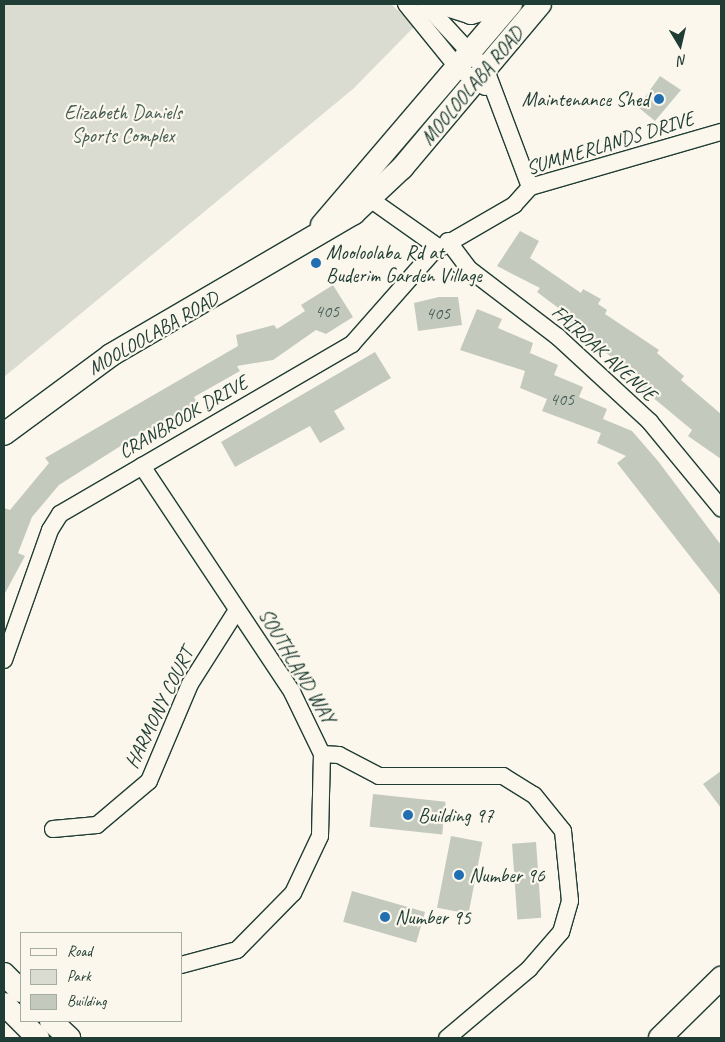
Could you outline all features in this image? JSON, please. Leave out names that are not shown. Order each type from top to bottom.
[{"type":"main road","points":[[444,4],[471,13],[500,4]]},
{"type":"main road","name":"MOOLOOLABA ROAD","points":[[308,241],[511,4]]},
{"type":"main road","name":"MOOLOOLABA ROAD","points":[[4,434],[111,355],[342,222],[370,199],[481,76],[540,4]]},
{"type":"main road","points":[[4,974],[20,990]]},
{"type":"main road","points":[[660,1038],[721,978]]},
{"type":"main road","points":[[4,1004],[20,1020]]},
{"type":"main road","points":[[22,1022],[38,1038]]},
{"type":"main road","points":[[52,1022],[69,1038]]},
{"type":"street","points":[[406,4],[497,92],[530,187]]},
{"type":"street","points":[[425,4],[463,61]]},
{"type":"street","name":"SUMMERLANDS DRIVE","points":[[443,244],[514,205],[530,187],[721,132]]},
{"type":"street","name":"FAIROAK AVENUE","points":[[370,199],[443,244],[469,269],[558,337],[650,422],[721,508]]},
{"type":"street","name":"CRANBROOK DRIVE","points":[[4,660],[56,518],[352,344],[443,244]]},
{"type":"street","name":"SOUTHLAND WAY","points":[[142,466],[292,692],[322,754],[320,836],[293,894],[237,950],[182,965]]},
{"type":"street","name":"HARMONY COURT","points":[[53,829],[96,825],[149,781],[190,684],[238,610]]},
{"type":"street","points":[[322,754],[339,755],[378,776],[503,776],[534,795],[563,831],[570,901],[561,932],[543,956],[447,1038]]},
{"type":"green space","name":"Elizabeth Daniels Sports Complex","points":[[4,4],[391,4],[415,26],[353,89],[4,377]]},
{"type":"building","name":"Maintenance Shed","points":[[660,76],[681,90],[655,121],[638,107]]},
{"type":"building","points":[[520,231],[539,241],[530,258],[581,293],[583,289],[601,299],[598,304],[607,310],[605,314],[659,350],[657,353],[684,376],[681,380],[721,414],[721,459],[688,436],[692,430],[639,386],[643,381],[593,343],[596,337],[566,322],[569,316],[537,292],[540,288],[497,266]]},
{"type":"building","points":[[333,285],[353,317],[326,334],[316,330],[273,360],[237,366],[240,371],[194,397],[198,404],[152,433],[149,428],[59,485],[32,517],[18,553],[25,556],[4,595],[4,508],[10,510],[49,463],[45,458],[238,346],[236,335],[274,325],[277,329],[305,311],[301,305]]},
{"type":"building","points":[[439,297],[458,297],[462,325],[418,331],[414,303]]},
{"type":"building","points":[[477,309],[502,319],[498,328],[533,343],[530,353],[558,365],[554,375],[583,387],[579,397],[607,409],[603,419],[632,431],[658,461],[721,545],[721,596],[617,463],[626,456],[597,443],[601,433],[542,411],[547,399],[520,388],[525,371],[460,350]]},
{"type":"building","points":[[375,352],[391,378],[334,411],[345,429],[320,443],[310,426],[235,467],[221,442]]},
{"type":"building","points":[[721,771],[721,808],[703,784]]},
{"type":"building","name":"Building 97","points":[[373,794],[446,802],[442,834],[370,827]]},
{"type":"building","name":"Number 96","points":[[451,836],[482,842],[468,914],[437,908]]},
{"type":"building","name":"Building 97","points":[[536,842],[541,918],[517,919],[512,844]]},
{"type":"building","name":"Number 95","points":[[352,891],[425,912],[416,943],[343,922]]},
{"type":"place","name":"Maintenance Shed","points":[[659,99]]},
{"type":"place","name":"Mooloolaba Rd at Buderim Garden Village","points":[[316,263]]},
{"type":"place","name":"Building 97","points":[[408,815]]},
{"type":"place","name":"Number 96","points":[[459,875]]},
{"type":"place","name":"Number 95","points":[[385,917]]}]
